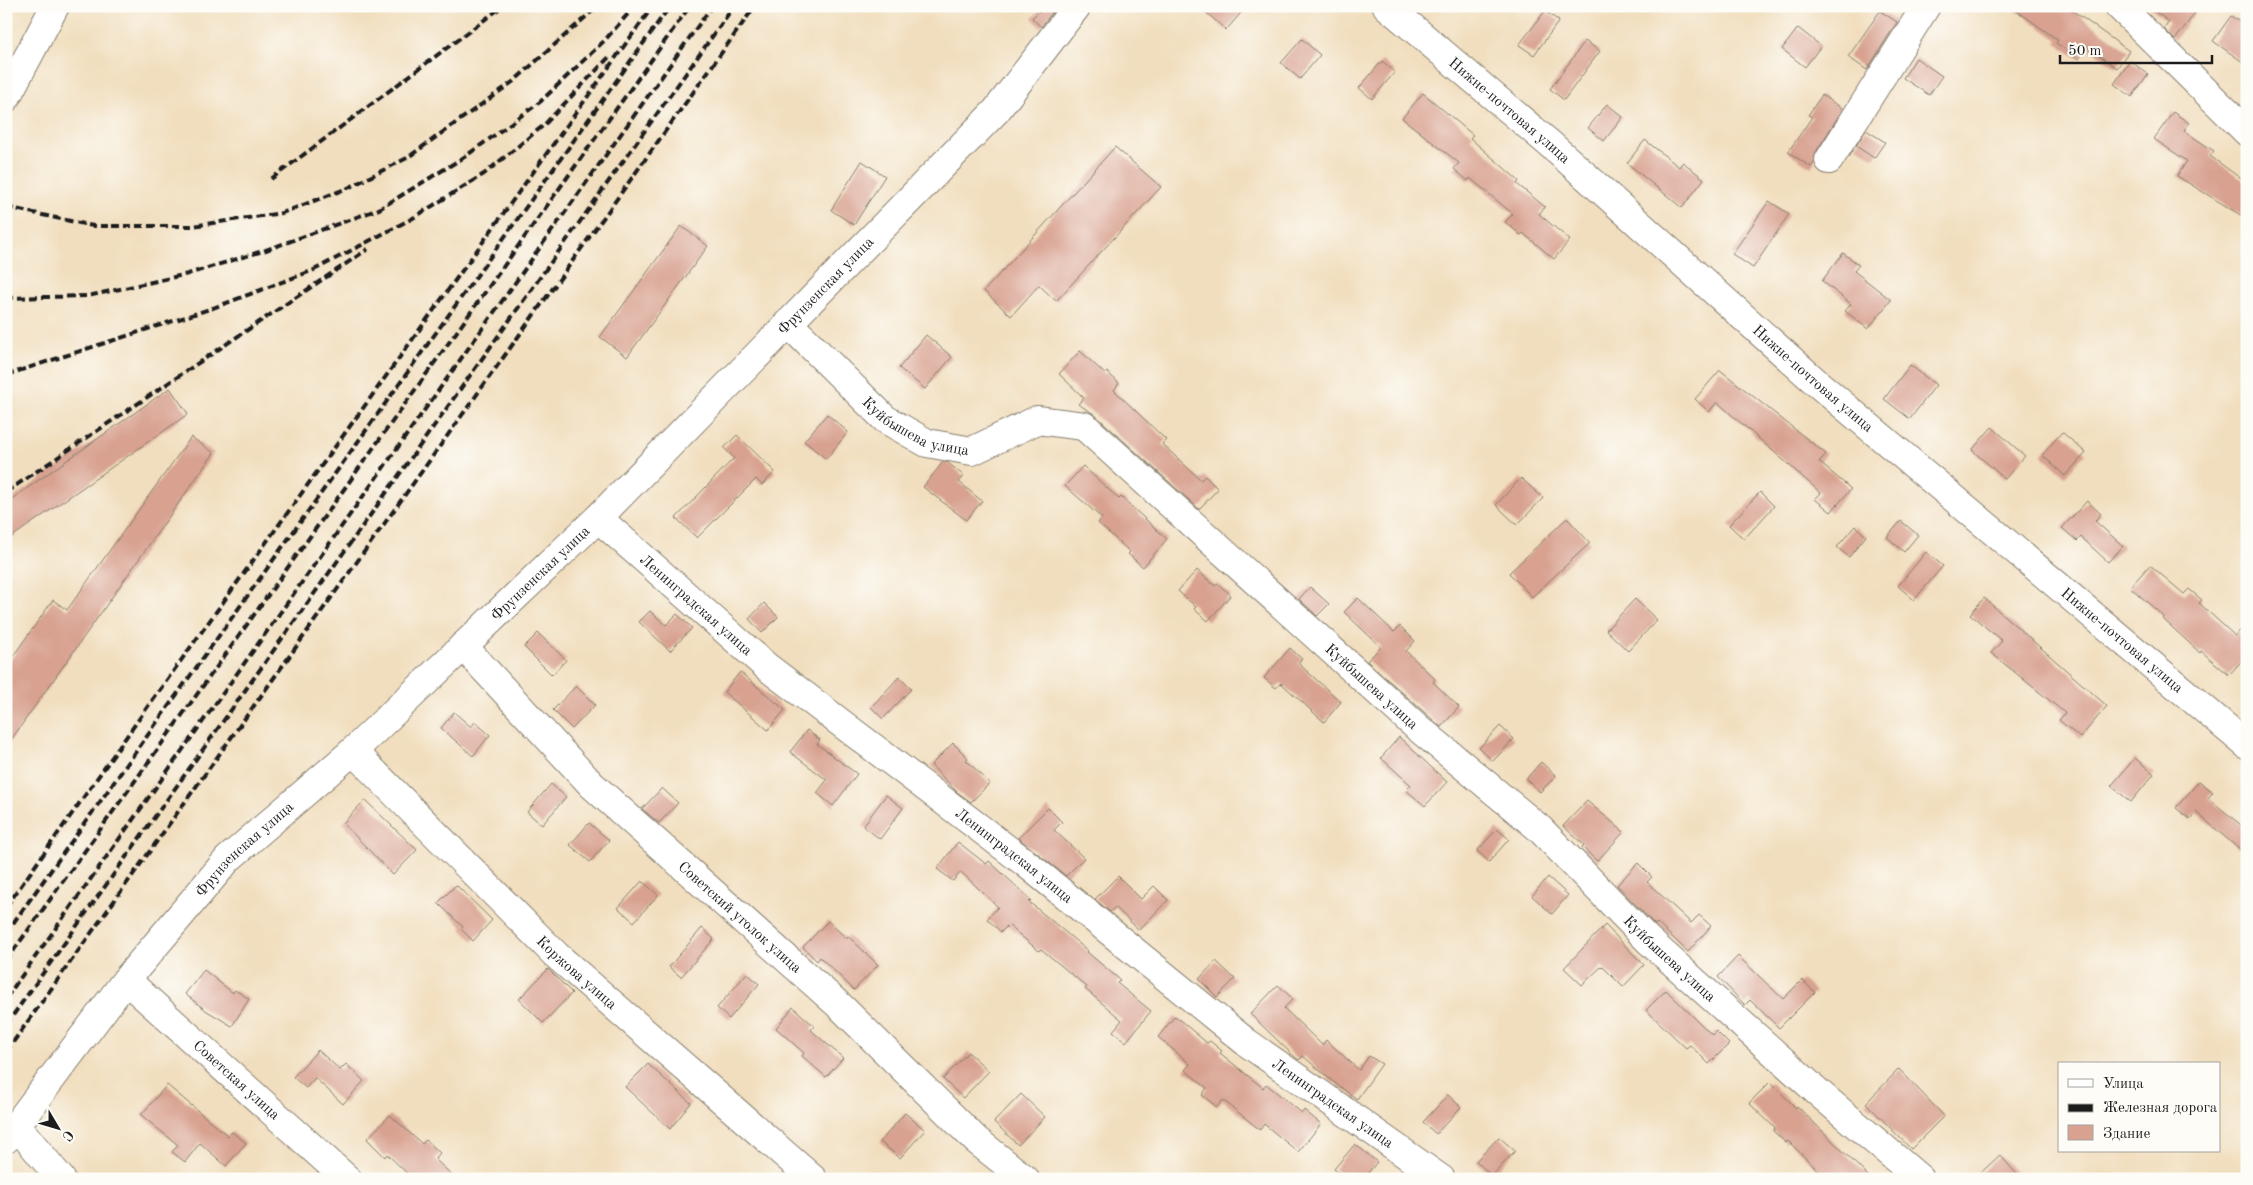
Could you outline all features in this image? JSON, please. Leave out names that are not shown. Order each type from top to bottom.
[{"type":"street","points":[[6,98],[54,6]]},
{"type":"street","name":"Фрунзенская улица","points":[[11,1132],[126,980],[228,859],[353,751],[598,518],[996,111],[1077,6]]},
{"type":"street","name":"Нижне-почтовая улица","points":[[1386,6],[1551,145],[1817,383],[2247,745]]},
{"type":"street","points":[[1829,160],[1926,6]]},
{"type":"street","points":[[2119,6],[2247,132]]},
{"type":"street","name":"Куйбышева улица","points":[[788,323],[885,419],[927,443],[972,451],[1037,420],[1084,426],[1418,728],[1540,829],[1648,940],[1820,1094],[1920,1179]]},
{"type":"street","name":"Ленинградская улица","points":[[598,518],[767,667],[1024,861],[1246,1042],[1440,1179]]},
{"type":"street","name":"Советский уголок улица","points":[[463,646],[592,785],[841,1007],[976,1140],[1025,1179]]},
{"type":"street","name":"Коржова улица","points":[[353,751],[556,955],[814,1179]]},
{"type":"street","name":"Советская улица","points":[[126,980],[347,1179]]},
{"type":"street","points":[[11,1132],[61,1179]]},
{"type":"building","points":[[1044,6],[1057,6],[1041,27],[1032,18]]},
{"type":"building","points":[[1199,6],[1247,6],[1226,30]]},
{"type":"building","points":[[2010,6],[2066,6],[2129,51],[2117,68],[2087,47],[2079,59],[2056,43],[2058,40]]},
{"type":"building","points":[[2148,6],[2186,6],[2195,13],[2175,40],[2164,29],[2169,22]]},
{"type":"building","points":[[1545,11],[1559,21],[1534,55],[1519,45]]},
{"type":"building","points":[[1880,11],[1897,22],[1867,70],[1848,57]]},
{"type":"building","points":[[2231,16],[2247,27],[2247,65],[2213,41]]},
{"type":"building","points":[[1798,28],[1821,46],[1805,67],[1782,49]]},
{"type":"building","points":[[1302,39],[1320,55],[1300,79],[1281,63]]},
{"type":"building","points":[[1585,41],[1600,51],[1564,100],[1550,89]]},
{"type":"building","points":[[1916,58],[1942,76],[1929,95],[1903,78]]},
{"type":"building","points":[[1382,61],[1395,72],[1372,99],[1359,88]]},
{"type":"building","points":[[2130,61],[2148,74],[2132,97],[2114,84]]},
{"type":"building","points":[[1423,93],[1473,135],[1470,138],[1519,181],[1517,184],[1545,207],[1539,214],[1570,240],[1554,259],[1523,233],[1521,235],[1505,222],[1513,214],[1470,178],[1468,181],[1454,169],[1459,163],[1402,118]]},
{"type":"building","points":[[1822,95],[1843,109],[1816,152],[1814,163],[1811,167],[1788,152],[1812,117],[1808,115]]},
{"type":"building","points":[[1607,104],[1623,117],[1604,141],[1588,128]]},
{"type":"building","points":[[2173,112],[2189,123],[2184,131],[2214,151],[2210,156],[2247,183],[2247,219],[2177,176],[2187,161],[2154,139]]},
{"type":"building","points":[[1866,130],[1885,142],[1874,158],[1856,146]]},
{"type":"building","points":[[1645,140],[1679,167],[1683,162],[1704,179],[1682,208],[1627,163]]},
{"type":"building","points":[[1115,147],[1161,187],[1056,301],[1039,285],[1011,316],[984,291]]},
{"type":"building","points":[[862,161],[885,176],[854,225],[831,210]]},
{"type":"building","points":[[1769,201],[1789,214],[1753,268],[1732,254]]},
{"type":"building","points":[[681,226],[708,246],[627,357],[600,337]]},
{"type":"building","points":[[1843,253],[1859,265],[1854,271],[1891,300],[1868,329],[1845,311],[1851,304],[1822,281]]},
{"type":"building","points":[[926,335],[952,357],[925,389],[899,368]]},
{"type":"building","points":[[1080,351],[1105,374],[1107,372],[1119,383],[1114,390],[1166,440],[1162,444],[1201,480],[1205,476],[1218,489],[1199,509],[1094,414],[1078,404],[1084,398],[1059,374]]},
{"type":"building","points":[[1910,365],[1936,385],[1910,419],[1884,399]]},
{"type":"building","points":[[1720,370],[1826,454],[1819,462],[1851,489],[1831,512],[1815,499],[1821,493],[1717,402],[1709,412],[1695,399]]},
{"type":"building","points":[[170,388],[188,414],[6,541],[6,503]]},
{"type":"building","points":[[827,414],[848,432],[826,459],[804,441]]},
{"type":"building","points":[[1992,427],[2025,456],[2005,479],[1972,450]]},
{"type":"building","points":[[2062,432],[2086,453],[2065,476],[2042,455]]},
{"type":"building","points":[[737,435],[775,472],[762,485],[756,479],[697,538],[676,518],[734,458],[724,448]]},
{"type":"building","points":[[191,437],[214,453],[6,747],[6,666],[53,600],[67,610]]},
{"type":"building","points":[[943,462],[947,462],[964,476],[959,482],[982,501],[966,520],[923,487]]},
{"type":"building","points":[[1083,466],[1119,499],[1121,497],[1167,539],[1143,567],[1128,554],[1130,552],[1098,523],[1102,518],[1065,486]]},
{"type":"building","points":[[1521,478],[1543,498],[1517,525],[1496,505]]},
{"type":"building","points":[[1760,492],[1774,506],[1744,539],[1729,525]]},
{"type":"building","points":[[2087,501],[2101,514],[2095,521],[2123,546],[2108,562],[2081,537],[2077,541],[2062,528]]},
{"type":"building","points":[[1567,518],[1590,543],[1532,597],[1509,573]]},
{"type":"building","points":[[1901,521],[1918,535],[1904,552],[1887,537]]},
{"type":"building","points":[[1855,526],[1866,536],[1849,557],[1837,547]]},
{"type":"building","points":[[1926,552],[1943,566],[1914,600],[1898,586]]},
{"type":"building","points":[[2150,565],[2184,594],[2189,589],[2202,600],[2199,603],[2235,636],[2247,623],[2247,655],[2229,675],[2201,651],[2200,653],[2130,587]]},
{"type":"building","points":[[1197,570],[1215,586],[1217,583],[1231,595],[1208,621],[1178,591]]},
{"type":"building","points":[[1310,587],[1329,604],[1317,616],[1299,599]]},
{"type":"building","points":[[1358,598],[1394,632],[1400,626],[1415,641],[1406,651],[1435,679],[1433,682],[1459,707],[1441,727],[1367,661],[1381,647],[1344,612]]},
{"type":"building","points":[[1984,598],[2107,706],[2080,738],[2059,720],[2065,713],[1991,653],[2002,641],[1970,614]]},
{"type":"building","points":[[1635,599],[1657,620],[1628,651],[1606,630]]},
{"type":"building","points":[[764,603],[778,617],[762,633],[749,619]]},
{"type":"building","points":[[650,611],[666,625],[677,614],[692,628],[670,651],[639,622]]},
{"type":"building","points":[[538,633],[566,660],[552,675],[524,647]]},
{"type":"building","points":[[1290,648],[1302,659],[1298,663],[1341,702],[1324,722],[1281,683],[1276,688],[1264,678]]},
{"type":"building","points":[[740,672],[785,710],[768,730],[724,692]]},
{"type":"building","points":[[899,677],[911,689],[883,719],[871,707]]},
{"type":"building","points":[[576,686],[595,705],[572,729],[553,710]]},
{"type":"building","points":[[454,712],[471,727],[475,722],[490,735],[473,756],[441,728]]},
{"type":"building","points":[[1500,726],[1514,739],[1493,761],[1479,748]]},
{"type":"building","points":[[807,730],[820,740],[817,744],[857,774],[833,806],[817,793],[827,780],[790,752]]},
{"type":"building","points":[[1399,737],[1447,782],[1425,806],[1406,790],[1411,785],[1381,758]]},
{"type":"building","points":[[953,743],[968,758],[966,760],[990,783],[971,802],[957,792],[931,765]]},
{"type":"building","points":[[2135,758],[2154,774],[2131,802],[2111,786]]},
{"type":"building","points":[[1541,762],[1556,776],[1540,792],[1526,779]]},
{"type":"building","points":[[2199,781],[2213,792],[2208,798],[2247,830],[2247,856],[2196,812],[2190,819],[2176,808]]},
{"type":"building","points":[[551,784],[566,797],[542,825],[527,812]]},
{"type":"building","points":[[662,788],[678,803],[659,823],[642,809]]},
{"type":"building","points":[[886,795],[903,808],[880,839],[863,826]]},
{"type":"building","points":[[365,800],[417,850],[393,875],[343,823]]},
{"type":"building","points":[[1587,801],[1624,832],[1597,861],[1582,847],[1584,845],[1563,826]]},
{"type":"building","points":[[1048,808],[1062,822],[1054,830],[1084,858],[1066,876],[1018,838]]},
{"type":"building","points":[[589,823],[609,840],[590,862],[570,845]]},
{"type":"building","points":[[1497,829],[1509,839],[1489,862],[1477,851]]},
{"type":"building","points":[[958,842],[986,864],[989,861],[1031,900],[1029,902],[1088,951],[1120,980],[1117,983],[1151,1011],[1126,1042],[1113,1031],[1122,1020],[1085,989],[1087,987],[1008,925],[1001,932],[987,919],[998,907],[961,872],[953,881],[937,869]]},
{"type":"building","points":[[1638,863],[1652,877],[1647,882],[1691,923],[1699,915],[1711,926],[1688,952],[1657,923],[1655,925],[1617,885]]},
{"type":"building","points":[[1118,876],[1141,899],[1154,886],[1168,900],[1139,930],[1115,907],[1110,912],[1095,899]]},
{"type":"building","points":[[1548,877],[1568,895],[1552,914],[1532,896]]},
{"type":"building","points":[[642,881],[658,895],[634,922],[618,908]]},
{"type":"building","points":[[456,885],[492,920],[473,941],[461,929],[463,927],[438,903]]},
{"type":"building","points":[[828,921],[846,938],[848,936],[878,965],[854,990],[820,957],[817,961],[803,947]]},
{"type":"building","points":[[1605,925],[1644,965],[1623,987],[1602,966],[1582,985],[1564,968]]},
{"type":"building","points":[[702,928],[714,939],[681,977],[669,967]]},
{"type":"building","points":[[1738,956],[1783,999],[1802,980],[1815,992],[1779,1028],[1750,1000],[1745,1005],[1718,977]]},
{"type":"building","points":[[1216,961],[1235,979],[1217,997],[1199,979]]},
{"type":"building","points":[[548,969],[572,993],[543,1023],[519,999]]},
{"type":"building","points":[[204,970],[233,993],[235,990],[249,999],[232,1026],[207,1011],[185,994]]},
{"type":"building","points":[[747,973],[759,984],[729,1019],[717,1008]]},
{"type":"building","points":[[1278,985],[1293,999],[1284,1008],[1322,1045],[1326,1040],[1359,1070],[1369,1056],[1382,1064],[1357,1099],[1303,1056],[1299,1060],[1295,1057],[1250,1014]]},
{"type":"building","points":[[1666,990],[1712,1035],[1716,1031],[1729,1044],[1709,1064],[1690,1045],[1686,1048],[1646,1010]]},
{"type":"building","points":[[793,1007],[814,1026],[811,1030],[843,1058],[826,1077],[802,1056],[804,1053],[776,1028]]},
{"type":"building","points":[[1175,1016],[1207,1043],[1210,1041],[1222,1051],[1220,1053],[1263,1088],[1266,1084],[1302,1113],[1304,1110],[1321,1124],[1298,1152],[1264,1124],[1260,1130],[1223,1100],[1217,1107],[1202,1095],[1207,1088],[1185,1070],[1190,1064],[1158,1037]]},
{"type":"building","points":[[318,1050],[340,1070],[346,1064],[364,1081],[343,1104],[315,1078],[306,1088],[293,1077]]},
{"type":"building","points":[[968,1052],[989,1071],[963,1098],[943,1079]]},
{"type":"building","points":[[648,1064],[691,1103],[670,1129],[625,1087]]},
{"type":"building","points":[[1899,1069],[1944,1116],[1911,1149],[1866,1103]]},
{"type":"building","points":[[1770,1082],[1871,1179],[1827,1179],[1788,1141],[1786,1143],[1773,1131],[1775,1128],[1749,1103]]},
{"type":"building","points":[[167,1085],[228,1136],[232,1132],[246,1143],[226,1166],[200,1143],[185,1162],[172,1152],[178,1145],[141,1115]]},
{"type":"building","points":[[1021,1094],[1045,1117],[1018,1145],[994,1122]]},
{"type":"building","points":[[1448,1095],[1461,1107],[1436,1134],[1423,1122]]},
{"type":"building","points":[[905,1113],[925,1130],[900,1158],[880,1142]]},
{"type":"building","points":[[390,1115],[422,1144],[426,1140],[440,1153],[435,1159],[456,1179],[413,1179],[387,1154],[385,1157],[367,1139]]},
{"type":"building","points":[[1499,1137],[1515,1151],[1492,1176],[1476,1161]]},
{"type":"building","points":[[1355,1144],[1377,1162],[1363,1179],[1346,1179],[1334,1169]]},
{"type":"building","points":[[2000,1155],[2021,1179],[1974,1179]]},
{"type":"railway","points":[[271,179],[503,6]]},
{"type":"railway","points":[[6,207],[93,226],[192,226],[282,213],[348,188],[407,158],[514,81],[598,6]]},
{"type":"railway","points":[[6,298],[88,296],[188,274],[266,250],[379,209],[466,156],[540,102],[604,41],[635,6]]},
{"type":"railway","points":[[6,907],[146,709],[653,6]]},
{"type":"railway","points":[[6,933],[670,6]]},
{"type":"railway","points":[[6,961],[690,6]]},
{"type":"railway","points":[[6,998],[712,6]]},
{"type":"railway","points":[[6,1025],[734,6]]},
{"type":"railway","points":[[6,1052],[755,6]]},
{"type":"railway","points":[[6,375],[213,308],[314,270],[413,218],[484,174],[544,125],[611,55]]},
{"type":"railway","points":[[6,492],[368,249]]}]
